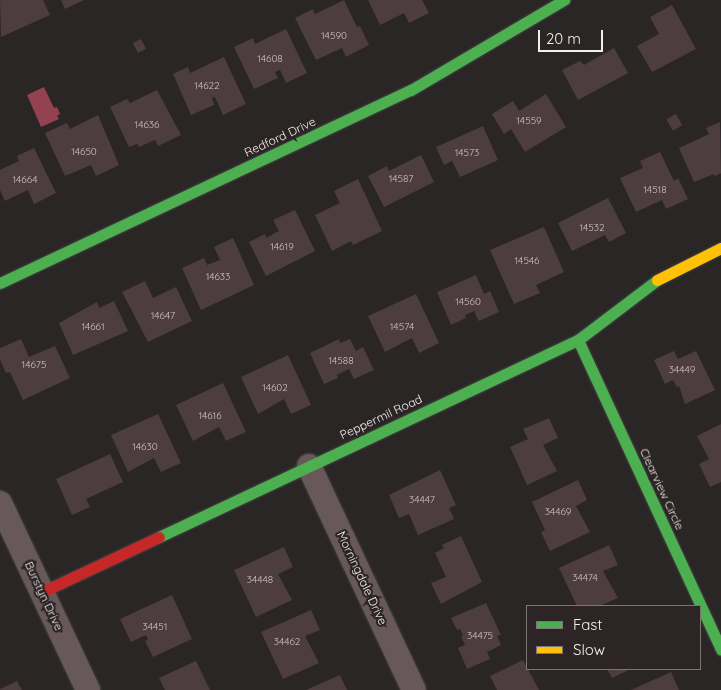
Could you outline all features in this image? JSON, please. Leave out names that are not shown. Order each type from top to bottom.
[{"type":"street","name":"Redford Drive","points":[[0,284],[411,90],[564,0]]},
{"type":"street","name":"Peppermil Road","points":[[42,592],[578,340],[664,276],[721,248]]},
{"type":"street","name":"Clearview Circle","points":[[578,340],[700,605]]},
{"type":"street","name":"Morningdale Drive","points":[[309,466],[414,690]]},
{"type":"street","name":"Burstyn Drive","points":[[0,503],[88,690]]},
{"type":"street","name":"Clearview Circle","points":[[701,607],[721,650]]},
{"type":"shaded area","points":[[44,87],[54,108],[57,107],[60,114],[57,116],[59,119],[41,127],[27,95]]},
{"type":"building","points":[[0,0],[43,0],[50,15],[1,37]]},
{"type":"building","points":[[61,0],[84,0],[65,9]]},
{"type":"building","points":[[344,0],[357,27],[360,26],[369,45],[346,57],[342,48],[316,60],[295,18],[313,9],[315,14]]},
{"type":"building","points":[[368,0],[422,0],[429,13],[409,23],[404,13],[380,25]]},
{"type":"building","points":[[672,5],[696,49],[652,72],[637,46],[659,34],[650,17]]},
{"type":"building","points":[[286,29],[307,73],[286,83],[280,70],[275,72],[278,78],[254,89],[234,47],[253,38],[255,44]]},
{"type":"building","points":[[141,39],[146,49],[138,53],[133,43]]},
{"type":"building","points":[[614,48],[628,73],[578,100],[562,70],[580,61],[584,65]]},
{"type":"building","points":[[224,57],[246,104],[223,115],[215,97],[212,98],[214,105],[191,115],[173,74],[188,67],[190,73]]},
{"type":"building","points":[[157,90],[181,135],[158,146],[155,140],[139,147],[137,144],[129,147],[110,107],[127,99],[130,103]]},
{"type":"building","points":[[546,94],[566,127],[525,152],[511,129],[504,134],[492,114],[513,101],[519,111]]},
{"type":"building","points":[[676,114],[682,125],[673,131],[666,119]]},
{"type":"building","points":[[98,115],[119,165],[96,176],[91,165],[65,176],[45,133],[67,123],[70,129]]},
{"type":"building","points":[[720,122],[721,173],[694,182],[679,148],[709,134],[706,128]]},
{"type":"building","points":[[483,126],[498,160],[460,177],[452,161],[444,165],[436,147]]},
{"type":"building","points":[[34,148],[56,193],[34,204],[28,190],[5,201],[0,190],[0,170],[19,161],[17,156]]},
{"type":"building","points":[[660,152],[674,181],[678,178],[688,199],[666,209],[662,200],[636,212],[620,178],[643,168],[640,161]]},
{"type":"building","points":[[421,155],[434,182],[384,207],[368,176],[387,166],[389,171]]},
{"type":"building","points":[[358,179],[382,231],[353,245],[351,241],[332,251],[315,215],[340,203],[334,191]]},
{"type":"building","points":[[608,198],[626,233],[609,242],[605,235],[572,251],[558,223]]},
{"type":"building","points":[[295,210],[315,251],[266,276],[249,242],[265,234],[266,238],[279,231],[273,220]]},
{"type":"building","points":[[544,227],[564,272],[536,285],[540,293],[514,304],[490,250]]},
{"type":"building","points":[[233,238],[254,285],[201,310],[182,268],[204,258],[207,265],[220,260],[214,247]]},
{"type":"building","points":[[476,275],[484,294],[490,291],[499,312],[479,321],[474,311],[465,315],[466,318],[451,325],[437,292]]},
{"type":"building","points":[[145,281],[153,298],[176,287],[192,321],[148,342],[122,292]]},
{"type":"building","points":[[416,294],[439,343],[419,353],[412,338],[385,352],[368,316]]},
{"type":"building","points":[[114,301],[128,331],[73,355],[59,323],[97,302],[99,308]]},
{"type":"building","points":[[21,339],[29,357],[55,346],[70,378],[23,400],[10,372],[6,373],[0,359],[0,348]]},
{"type":"building","points":[[339,339],[340,343],[350,339],[356,351],[363,347],[374,370],[354,379],[349,369],[337,375],[338,378],[324,384],[310,353]]},
{"type":"building","points":[[674,351],[678,359],[696,351],[715,390],[685,404],[679,386],[677,387],[673,380],[665,384],[654,360]]},
{"type":"building","points":[[288,355],[311,405],[291,414],[284,399],[258,414],[241,377]]},
{"type":"building","points":[[223,383],[246,432],[226,441],[219,427],[193,441],[176,405]]},
{"type":"building","points":[[158,414],[181,463],[161,472],[154,458],[128,472],[111,435]]},
{"type":"building","points":[[549,418],[558,438],[543,445],[557,471],[527,485],[510,447],[528,439],[523,429]]},
{"type":"building","points":[[721,424],[721,482],[710,487],[699,464],[709,459],[697,436]]},
{"type":"building","points":[[110,454],[123,482],[86,499],[90,507],[72,515],[56,479]]},
{"type":"building","points":[[440,470],[456,505],[449,508],[454,519],[418,535],[409,514],[399,518],[389,495]]},
{"type":"building","points":[[578,480],[587,500],[576,506],[590,532],[550,551],[541,532],[545,530],[532,502]]},
{"type":"building","points":[[461,536],[482,582],[441,604],[431,583],[446,577],[435,553],[444,548],[442,545]]},
{"type":"building","points":[[609,545],[618,565],[603,571],[618,598],[601,605],[577,605],[559,568]]},
{"type":"building","points":[[284,547],[293,567],[278,574],[292,600],[256,617],[234,570]]},
{"type":"building","points":[[172,595],[192,639],[153,657],[145,641],[148,640],[146,635],[131,642],[120,619]]},
{"type":"building","points":[[486,603],[501,635],[497,636],[501,645],[487,652],[490,659],[467,669],[458,648],[465,645],[461,636],[463,635],[460,629],[457,630],[451,618]]},
{"type":"building","points":[[311,610],[320,630],[305,636],[319,663],[283,679],[261,632]]},
{"type":"building","points":[[523,660],[526,670],[528,670],[539,690],[497,690],[490,676]]},
{"type":"building","points":[[196,661],[210,690],[165,690],[159,678]]},
{"type":"building","points":[[608,670],[629,670],[612,678]]},
{"type":"building","points":[[671,672],[679,690],[631,690]]},
{"type":"building","points":[[340,675],[347,690],[306,690]]},
{"type":"building","points":[[17,681],[22,690],[0,690],[0,689]]},
{"type":"traffic: fast","points":[[0,283],[411,90],[564,0]]},
{"type":"traffic: fast","points":[[159,537],[578,340],[657,280]]},
{"type":"traffic: fast","points":[[578,340],[700,605]]},
{"type":"traffic: fast","points":[[701,607],[721,650]]},
{"type":"traffic: slow","points":[[657,280],[721,248]]},
{"type":"traffic: jam","points":[[42,592],[159,537]]}]
